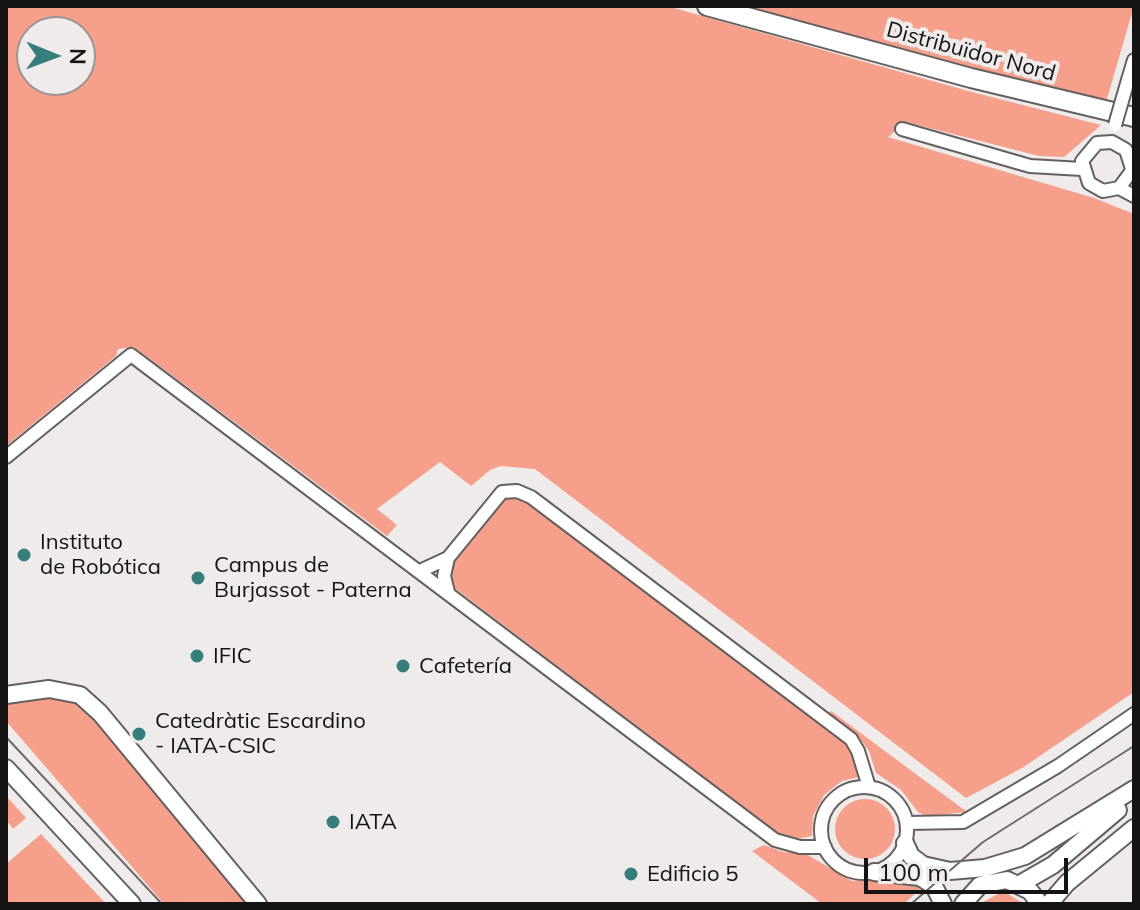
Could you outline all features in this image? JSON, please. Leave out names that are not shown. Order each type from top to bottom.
[{"type":"main road","name":"Distribuïdor Nord","points":[[707,6],[971,78],[1134,117]]},
{"type":"main road","name":"Distribuïdor Nord","points":[[726,6],[751,16]]},
{"type":"main road","points":[[6,695],[49,689],[80,695],[100,713],[258,904]]},
{"type":"main road","points":[[6,768],[132,904]]},
{"type":"main road","points":[[905,843],[916,862],[938,869],[968,869],[1006,863],[1052,841],[1134,789]]},
{"type":"main road","points":[[1020,884],[1053,865],[1134,797]]},
{"type":"main road","points":[[1049,904],[1067,883],[1134,828]]},
{"type":"main road","points":[[874,872],[920,877],[934,886],[943,904]]},
{"type":"main road","points":[[963,904],[980,885],[993,880],[1020,884],[1040,904]]},
{"type":"street","points":[[1134,60],[1115,125],[1085,153],[1082,169],[1095,188],[1119,188],[1134,196]]},
{"type":"street","points":[[1115,125],[1120,145],[1130,156],[1133,173],[1119,188]]},
{"type":"street","points":[[902,129],[1030,166],[1082,169]]},
{"type":"street","points":[[1097,143],[1120,145]]},
{"type":"street","points":[[6,457],[131,355],[775,840],[800,847],[825,847]]},
{"type":"street","points":[[420,571],[448,558],[502,492],[517,491],[531,497],[851,739],[869,787]]},
{"type":"street","points":[[448,558],[444,576],[448,592]]},
{"type":"street","points":[[907,823],[963,822],[1058,766],[1134,714]]},
{"type":"street","points":[[869,787],[894,799],[907,823],[905,843],[894,862],[874,872],[845,869],[825,847],[822,822],[834,799],[856,788],[869,787]]},
{"type":"shaded area","points":[[6,6],[667,6],[1101,125],[1064,157],[1039,156],[906,122],[888,137],[1094,198],[1134,214],[1134,692],[1022,768],[966,798],[535,469],[501,466],[490,470],[471,486],[440,462],[377,509],[397,525],[387,536],[134,347],[118,349],[116,356],[6,446]]},
{"type":"shaded area","points":[[749,6],[1134,6],[1106,102],[1052,92],[891,49]]},
{"type":"shaded area","points":[[519,497],[845,742],[852,751],[859,777],[842,781],[824,795],[813,816],[812,836],[797,839],[776,832],[452,586],[449,581],[452,562],[504,498]]},
{"type":"shaded area","points":[[53,694],[71,697],[88,708],[249,904],[164,904],[6,721],[6,700]]},
{"type":"shaded area","points":[[831,711],[967,812],[926,816],[918,812],[901,790],[876,773],[869,751],[859,737],[828,714]]},
{"type":"shaded area","points":[[6,796],[26,818],[13,829],[6,820]]},
{"type":"shaded area","points":[[865,799],[877,801],[886,808],[893,817],[893,841],[886,850],[877,857],[865,859],[853,857],[844,850],[837,841],[835,829],[837,817],[844,808],[853,801]]},
{"type":"shaded area","points":[[41,834],[106,904],[6,904],[6,864]]},
{"type":"shaded area","points":[[764,845],[783,852],[806,854],[852,881],[889,879],[924,885],[904,904],[822,904],[752,851]]},
{"type":"shaded area","points":[[998,894],[1008,894],[1024,904],[979,904]]},
{"type":"tram line","points":[[6,737],[162,904]]},
{"type":"tram line","points":[[911,904],[983,842],[1134,746]]},
{"type":"place","name":"Instituto de Robótica","points":[[24,555]]},
{"type":"place","name":"Campus de Burjassot - Paterna","points":[[198,578]]},
{"type":"place","name":"IFIC","points":[[197,656]]},
{"type":"place","name":"Cafetería","points":[[403,666]]},
{"type":"place","name":"Catedràtic Escardino - IATA-CSIC","points":[[139,734]]},
{"type":"place","name":"IATA","points":[[333,822]]},
{"type":"place","name":"Edificio 5","points":[[631,874]]}]
